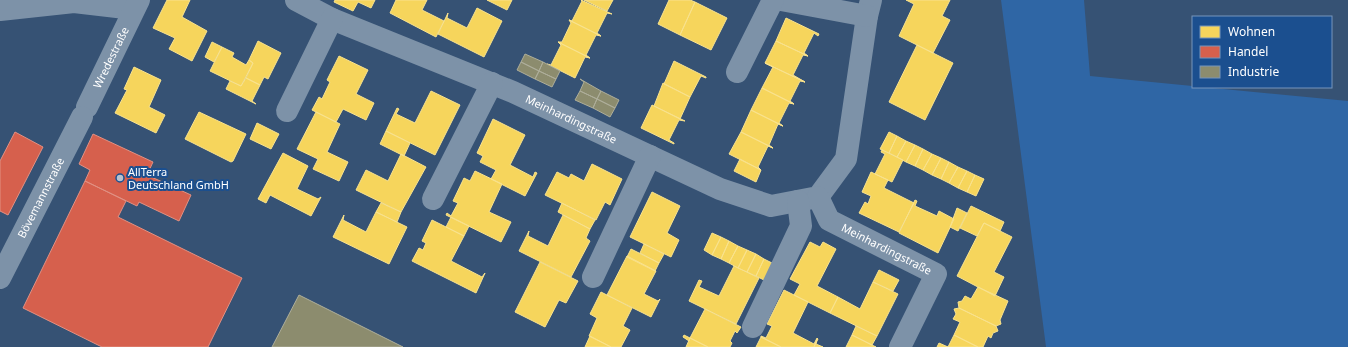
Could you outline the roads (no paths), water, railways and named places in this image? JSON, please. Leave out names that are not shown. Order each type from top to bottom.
[{"type":"street","name":"Meinhardingstraße","points":[[296,0],[332,19],[492,83],[720,189],[771,206],[808,199],[829,220],[936,274],[900,347]]},
{"type":"street","points":[[737,72],[773,0]]},
{"type":"street","points":[[753,327],[801,226],[808,199],[846,159],[869,8],[781,0]]},
{"type":"street","name":"Wredestraße","points":[[0,10],[74,2],[136,5],[85,112]]},
{"type":"street","points":[[286,111],[332,19]]},
{"type":"street","points":[[433,199],[492,83]]},
{"type":"street","name":"Bövemannstraße","points":[[0,278],[85,112]]},
{"type":"street","points":[[593,276],[650,156]]},
{"type":"place","name":"AllTerra Deutschland GmbH","points":[[120,178]]}]
